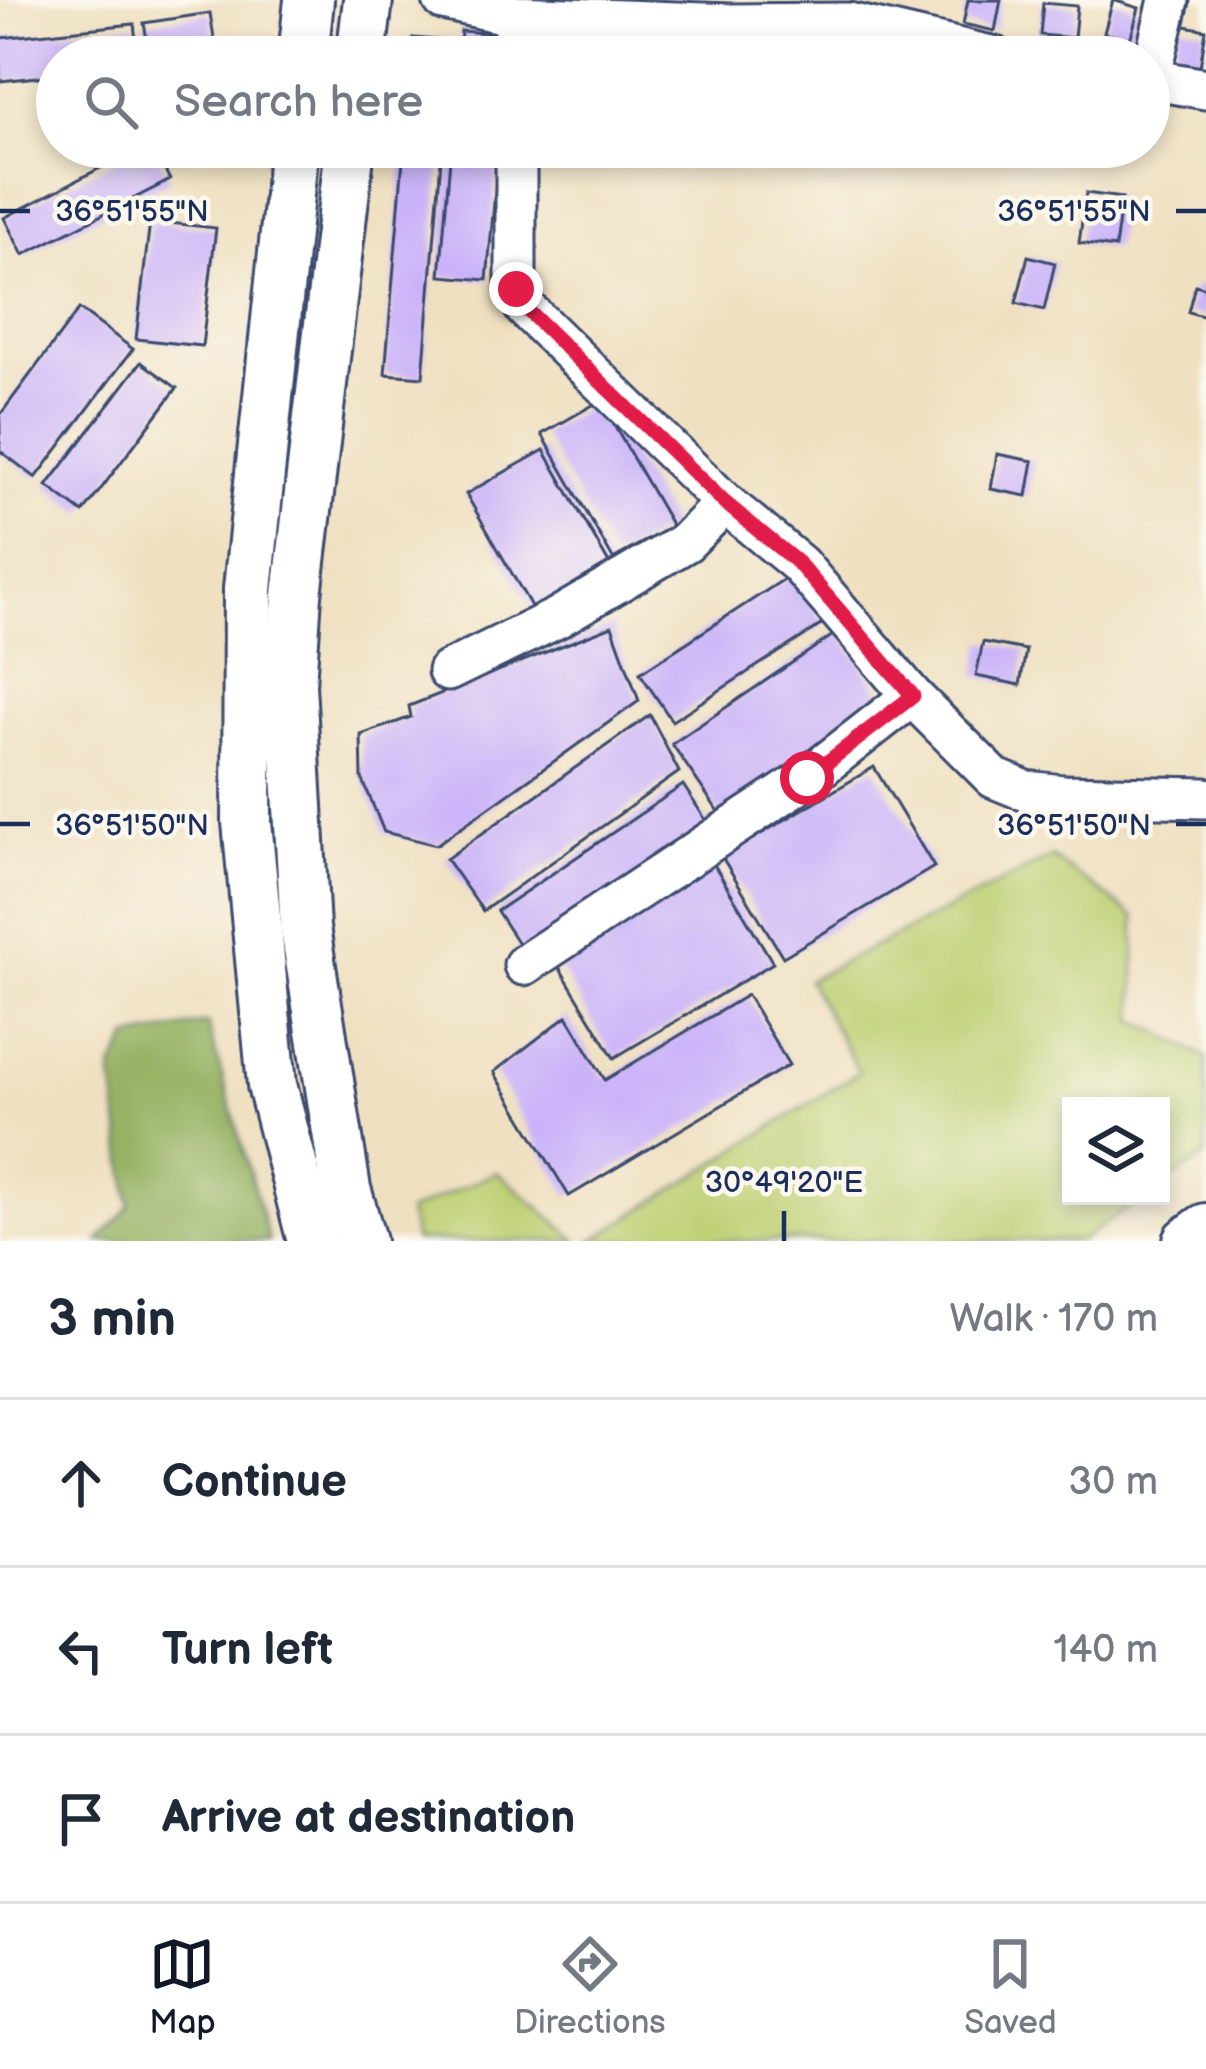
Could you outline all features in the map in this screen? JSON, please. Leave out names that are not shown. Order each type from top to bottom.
[{"type":"main road","points":[[306,36],[309,0]]},
{"type":"main road","points":[[364,36],[368,0]]},
{"type":"main road","points":[[292,168],[248,589],[247,822],[272,1085],[312,1241]]},
{"type":"main road","points":[[348,168],[297,595],[291,685],[305,928],[346,1189],[361,1241]]},
{"type":"main road","points":[[1187,1241],[1206,1228]]},
{"type":"street","points":[[443,0],[515,16],[849,23],[905,36]]},
{"type":"street","points":[[1159,36],[1168,0]]},
{"type":"street","points":[[515,16],[515,36]]},
{"type":"street","points":[[1170,83],[1206,89]]},
{"type":"street","points":[[516,168],[516,289],[525,308],[724,502],[799,564],[913,696],[994,778],[1026,791],[1206,798]]},
{"type":"street","points":[[448,671],[557,619],[686,542],[724,502]]},
{"type":"street","points":[[524,965],[807,778],[913,696]]},
{"type":"green space","points":[[1052,857],[1135,917],[1135,1020],[1206,1057],[1206,1156],[1170,1180],[1170,1097],[1062,1097],[1062,1205],[1134,1205],[1080,1241],[592,1241],[859,1072],[808,980]]},
{"type":"green space","points":[[207,1023],[269,1241],[99,1241],[130,1206],[112,1070],[129,1038]]},
{"type":"green space","points":[[497,1172],[578,1241],[415,1241],[408,1212]]},
{"type":"building","points":[[968,0],[1001,0],[995,31],[963,24]]},
{"type":"building","points":[[1113,0],[1139,8],[1131,36],[1104,33]]},
{"type":"building","points":[[1043,3],[1077,6],[1074,36],[1040,35]]},
{"type":"building","points":[[210,13],[214,36],[146,36],[144,23]]},
{"type":"building","points":[[134,24],[135,36],[36,36],[36,77],[0,81],[0,38]]},
{"type":"building","points":[[1180,25],[1206,30],[1199,73],[1172,68]]},
{"type":"building","points":[[461,31],[508,35],[508,36],[461,36]]},
{"type":"building","points":[[100,168],[164,168],[170,180],[23,255],[4,218]]},
{"type":"building","points":[[402,168],[440,168],[423,377],[385,374]]},
{"type":"building","points":[[449,168],[497,168],[487,280],[440,276]]},
{"type":"building","points":[[1086,193],[1122,198],[1115,248],[1079,243]]},
{"type":"building","points":[[150,221],[216,228],[202,346],[136,339]]},
{"type":"building","points":[[1028,256],[1055,263],[1044,310],[1016,303]]},
{"type":"building","points":[[1195,285],[1206,288],[1206,317],[1188,312]]},
{"type":"building","points":[[79,309],[133,349],[36,478],[0,451],[0,415]]},
{"type":"building","points":[[141,362],[177,388],[83,513],[47,486]]},
{"type":"building","points":[[600,401],[672,526],[613,559],[542,434]]},
{"type":"building","points":[[544,450],[614,572],[536,615],[466,494]]},
{"type":"building","points":[[997,454],[1033,461],[1027,496],[991,489]]},
{"type":"building","points":[[792,574],[824,623],[672,721],[640,673]]},
{"type":"building","points":[[612,626],[639,701],[436,845],[384,832],[362,778],[361,735],[411,717],[409,706]]},
{"type":"building","points":[[839,631],[887,702],[724,820],[672,744]]},
{"type":"building","points":[[983,642],[1026,650],[1020,685],[976,676]]},
{"type":"building","points":[[650,715],[679,772],[483,911],[446,859]]},
{"type":"building","points":[[874,767],[934,867],[783,957],[722,857]]},
{"type":"building","points":[[683,785],[711,828],[525,954],[497,911]]},
{"type":"building","points":[[713,863],[773,963],[614,1058],[553,957]]},
{"type":"building","points":[[747,995],[789,1065],[569,1196],[494,1072],[567,1016],[605,1080]]},
{"type":"route","points":[[516,289],[525,308],[724,502],[799,564],[913,696],[807,778]]}]
